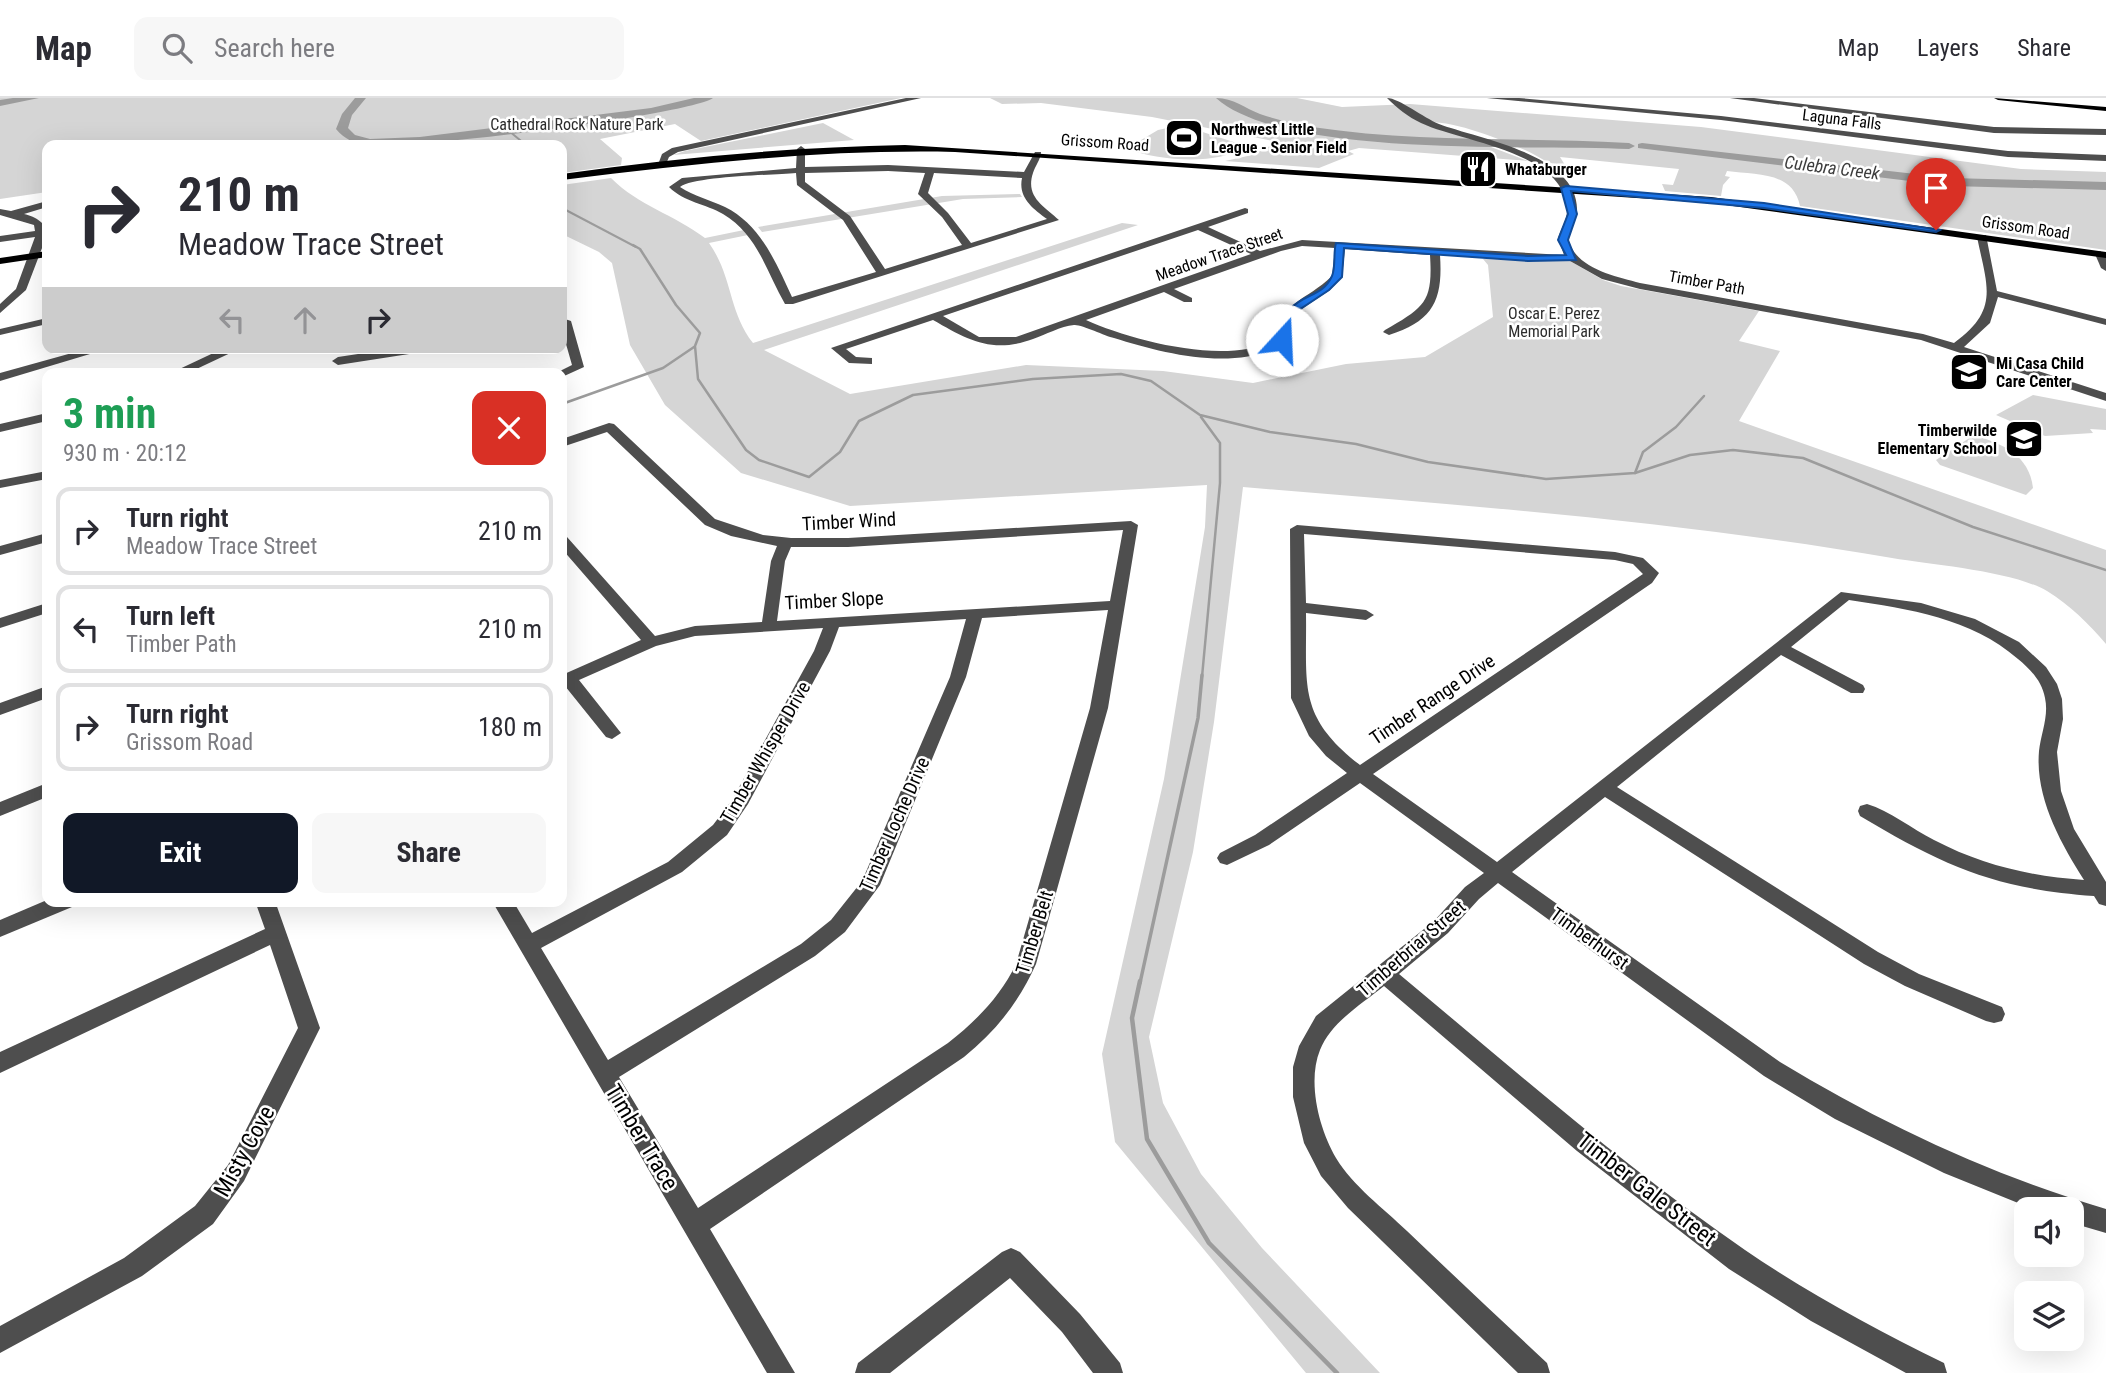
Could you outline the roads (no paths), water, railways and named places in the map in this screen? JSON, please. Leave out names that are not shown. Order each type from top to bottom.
[{"type":"main road","points":[[1998,98],[2106,109]]},
{"type":"main road","name":"Grissom Road","points":[[567,176],[663,162],[801,149],[905,147],[1566,188],[1764,205],[2103,255]]},
{"type":"main road","points":[[0,261],[42,255]]},
{"type":"street","points":[[663,162],[667,153],[681,149],[917,98]]},
{"type":"street","points":[[1391,98],[1404,109],[1431,122],[1503,146],[1542,165],[1566,188],[1572,214],[1563,240],[1573,258]]},
{"type":"street","name":"Laguna Falls","points":[[1491,98],[1644,111],[2026,156],[2106,158]]},
{"type":"street","points":[[1640,98],[1644,111]]},
{"type":"street","points":[[1734,98],[2007,130],[2105,130]]},
{"type":"street","points":[[1867,102],[1878,138]]},
{"type":"street","points":[[2001,117],[2007,130]]},
{"type":"street","points":[[801,149],[800,183],[847,218],[882,273]]},
{"type":"street","points":[[1027,175],[931,169],[799,170],[704,178],[675,185],[676,189],[727,212],[752,231],[764,249],[789,302],[1054,220],[1029,199],[1024,188],[1027,175],[1038,154]]},
{"type":"street","points":[[931,169],[923,187],[923,194],[945,215],[968,246]]},
{"type":"street","points":[[13,214],[42,205]]},
{"type":"street","points":[[868,360],[853,360],[837,348],[1245,211]]},
{"type":"street","points":[[0,212],[38,223],[42,229]]},
{"type":"street","points":[[1198,226],[1261,255]]},
{"type":"street","points":[[0,239],[42,232]]},
{"type":"street","points":[[0,310],[18,295],[42,237]]},
{"type":"street","points":[[1958,346],[1979,330],[1989,318],[1994,303],[1982,237]]},
{"type":"street","name":"Meadow Trace Street","points":[[933,316],[965,336],[1004,343],[1026,339],[1292,244],[1539,259],[1573,258]]},
{"type":"street","points":[[1078,321],[1096,331],[1125,339],[1226,354],[1266,351],[1282,340],[1286,321],[1292,310],[1335,281],[1339,272],[1340,245]]},
{"type":"street","points":[[1389,332],[1420,314],[1435,298],[1438,287],[1434,252]]},
{"type":"street","points":[[2103,255],[2106,268]]},
{"type":"street","name":"Timber Path","points":[[1573,258],[1601,274],[1640,286],[1907,334],[1958,346],[2106,397]]},
{"type":"street","points":[[1166,289],[1188,300]]},
{"type":"street","points":[[1993,293],[2106,322]]},
{"type":"street","points":[[2090,317],[2102,308]]},
{"type":"street","points":[[0,332],[42,322]]},
{"type":"street","points":[[567,334],[578,367],[567,371]]},
{"type":"street","points":[[0,377],[82,354]]},
{"type":"street","points":[[189,368],[221,354]]},
{"type":"street","points":[[332,368],[343,354]]},
{"type":"street","points":[[338,361],[383,354]]},
{"type":"street","points":[[0,428],[42,418]]},
{"type":"street","name":"Timber Wind","points":[[567,441],[609,427],[710,522],[742,536],[786,543],[1131,525]]},
{"type":"street","points":[[0,484],[42,476]]},
{"type":"street","name":"Timber Belt","points":[[694,1225],[956,1050],[987,1024],[1010,995],[1026,964],[1099,708],[1131,525]]},
{"type":"street","name":"Timberhurst","points":[[1648,568],[1633,559],[1579,552],[1297,529],[1297,684],[1303,709],[1324,743],[1359,774],[1729,1039],[1816,1098],[1934,1159],[2035,1197]]},
{"type":"street","points":[[0,551],[42,538]]},
{"type":"street","points":[[769,625],[778,561],[786,543]]},
{"type":"street","points":[[567,546],[651,642]]},
{"type":"street","name":"Timber Range Drive","points":[[1227,858],[1262,840],[1647,580],[1651,573],[1648,568]]},
{"type":"street","name":"Timberbriar Street","points":[[1537,1373],[1357,1200],[1329,1168],[1316,1143],[1304,1097],[1304,1067],[1310,1046],[1334,1014],[1441,927],[1472,893],[1846,595],[1921,607],[1969,622],[2012,646],[2037,667],[2054,696],[2048,753],[2050,779],[2057,809],[2068,835],[2103,893]]},
{"type":"street","name":"Timber Slope","points":[[567,678],[651,642],[695,631],[1118,605]]},
{"type":"street","points":[[1297,607],[1366,615]]},
{"type":"street","points":[[0,623],[42,610]]},
{"type":"street","name":"Timber Loche Drive","points":[[604,1074],[807,950],[851,913],[870,885],[953,690],[976,613]]},
{"type":"street","name":"Timber Whisper Drive","points":[[527,945],[675,867],[720,830],[739,804],[822,651],[833,622]]},
{"type":"street","points":[[1780,648],[1857,689]]},
{"type":"street","points":[[567,681],[612,733]]},
{"type":"street","points":[[0,709],[42,694]]},
{"type":"street","points":[[1604,788],[1871,958],[1923,985],[1994,1014]]},
{"type":"street","points":[[0,809],[42,792]]},
{"type":"street","points":[[1867,811],[1940,853],[1990,873],[2025,882],[2103,893]]},
{"type":"street","points":[[0,929],[51,907]]},
{"type":"street","name":"Misty Cove","points":[[0,1340],[132,1267],[185,1231],[222,1196],[309,1028],[268,907]]},
{"type":"street","name":"Timber Trace","points":[[505,907],[782,1373]]},
{"type":"street","points":[[0,1063],[278,932]]},
{"type":"street","name":"Timber Gale Street","points":[[1383,973],[1712,1242],[1814,1309],[1934,1373]]},
{"type":"street","points":[[2084,1215],[2106,1222]]},
{"type":"street","points":[[868,1373],[1011,1261],[1072,1323],[1110,1373]]},
{"type":"waterway","name":"Culebra Creek","points":[[0,103],[34,98]]},
{"type":"waterway","name":"Culebra Creek","points":[[360,140],[351,138],[342,129],[347,114],[361,98]]},
{"type":"waterway","name":"Culebra Creek","points":[[420,140],[651,111],[708,98]]},
{"type":"waterway","name":"Culebra Creek","points":[[1221,98],[1255,116],[1311,130],[1442,144],[1572,143],[1629,146]]},
{"type":"waterway","points":[[497,130],[509,131],[520,140]]},
{"type":"waterway","name":"Culebra Creek","points":[[1642,146],[1951,182],[2106,186]]},
{"type":"waterway","points":[[567,211],[636,247]]},
{"type":"waterway","points":[[633,245],[640,249],[676,305],[700,333],[695,346],[698,379],[746,450],[759,460],[809,477],[840,452],[859,421],[913,395],[1033,379],[1121,374],[1151,381],[1200,415],[1270,432],[1356,444],[1428,462],[1546,479],[1635,473]]},
{"type":"waterway","points":[[567,402],[663,368],[694,347]]},
{"type":"waterway","points":[[1635,473],[1643,452],[1676,427],[1704,396]]},
{"type":"waterway","points":[[1201,417],[1220,443],[1220,483],[1202,677]]},
{"type":"waterway","points":[[1635,473],[1690,455],[1733,450],[1803,458],[1973,527],[2106,570]]},
{"type":"waterway","points":[[1140,983],[1198,718],[1202,675]]},
{"type":"waterway","points":[[1140,981],[1132,1018],[1147,1139],[1209,1243],[1337,1373]]},
{"type":"place","name":"Northwest Little League - Senior Field","points":[[1184,138]]},
{"type":"place","name":"Whataburger","points":[[1478,169]]},
{"type":"place","name":"Mi Casa Child Care Center","points":[[1969,372]]},
{"type":"place","name":"Timberwilde Elementary School","points":[[2024,439]]},
{"type":"park label","name":"Cathedral Rock Nature Park","points":[[577,124]]},
{"type":"park label","name":"Oscar E. Perez Memorial Park","points":[[1554,322]]}]
